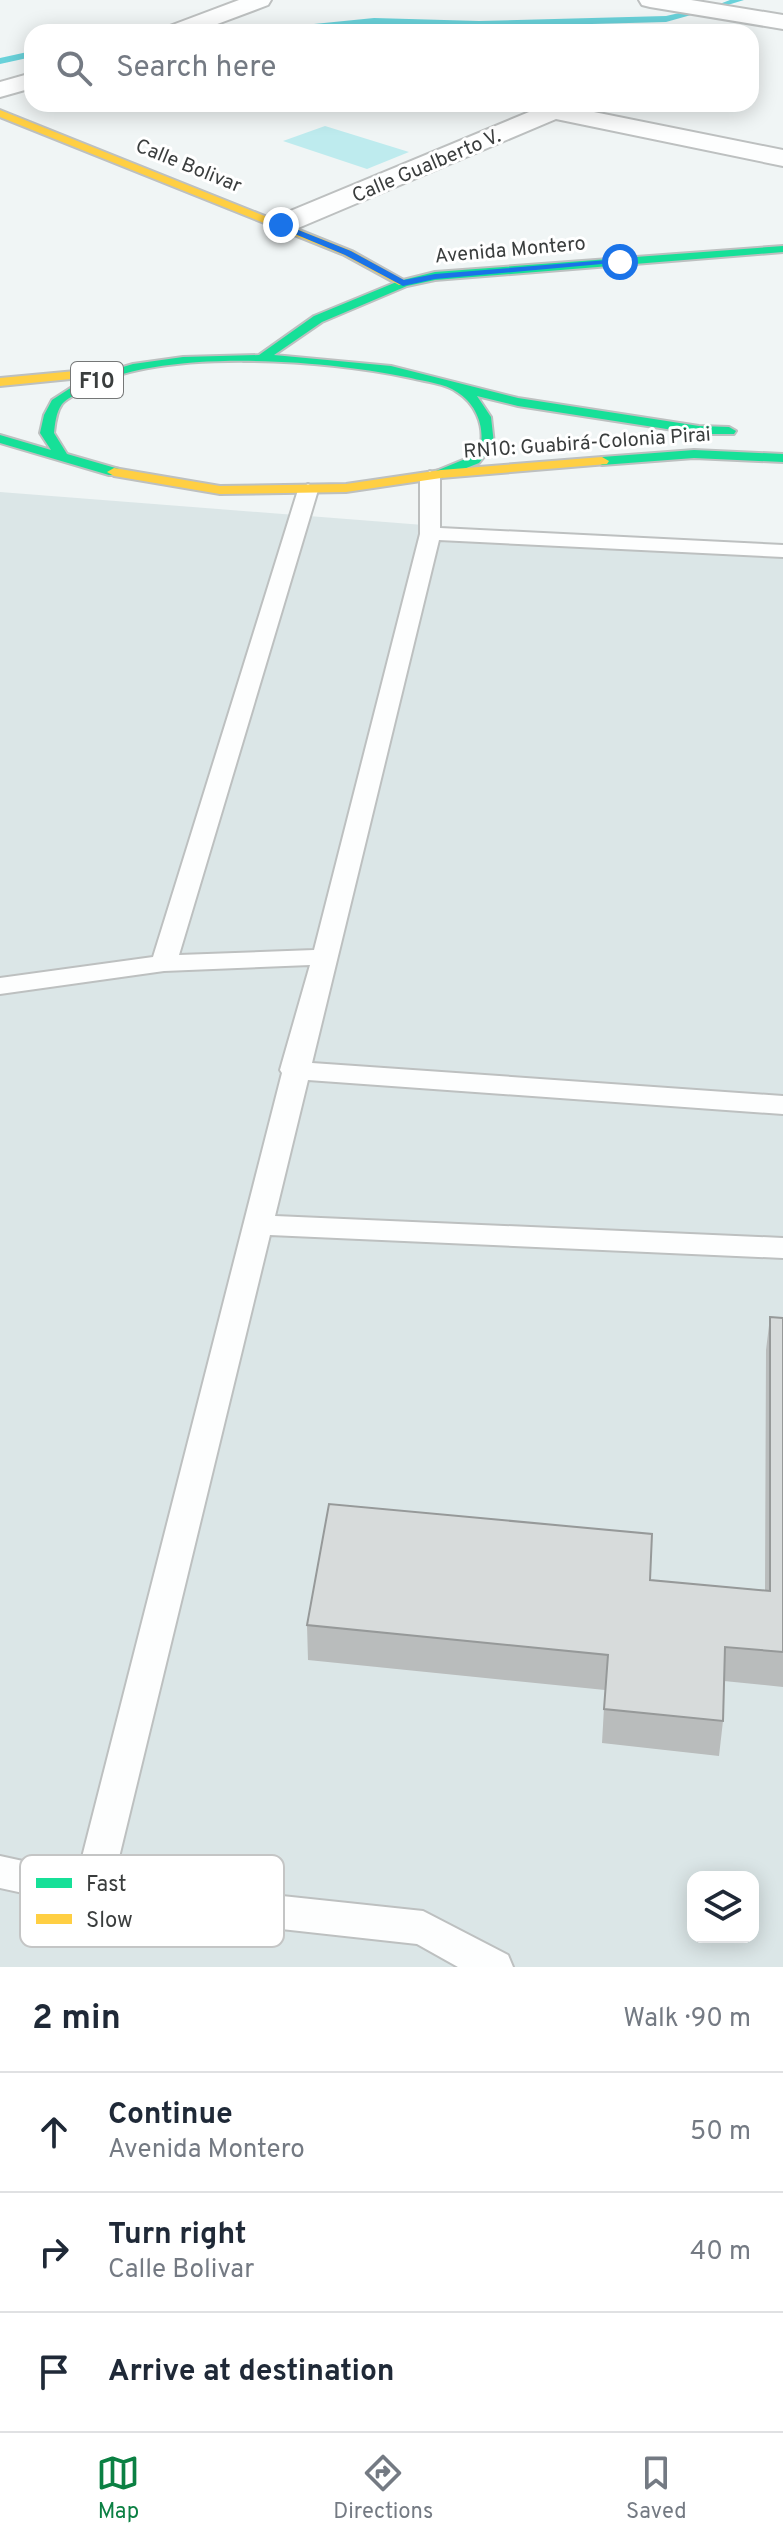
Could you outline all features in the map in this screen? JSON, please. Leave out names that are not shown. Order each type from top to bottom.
[{"type":"main road","name":"Calle Bolivar","points":[[0,113],[348,253],[403,283]]},
{"type":"main road","name":"Avenida Montero","points":[[261,359],[318,319],[403,283],[435,276],[783,249]]},
{"type":"main road","name":"F10","points":[[0,382],[214,360],[261,359],[363,364],[403,371],[460,388]]},
{"type":"main road","name":"F10","points":[[62,457],[47,433],[50,414],[60,398],[85,383],[131,369]]},
{"type":"main road","name":"RN10: Guabirá-Colonia Pirai","points":[[460,388],[549,407],[699,430],[741,432]]},
{"type":"main road","points":[[0,439],[102,470],[220,490],[308,490],[392,484],[435,476],[477,459],[487,444],[488,424],[479,406],[460,388]]},
{"type":"main road","name":"RN10: Guabirá-Colonia Pirai","points":[[435,476],[694,454],[783,458]]},
{"type":"street","points":[[196,24],[260,0]]},
{"type":"street","points":[[650,0],[783,22]]},
{"type":"street","points":[[737,24],[783,3]]},
{"type":"street","points":[[0,90],[24,82]]},
{"type":"street","name":"Calle Gualberto V.","points":[[281,225],[553,112]]},
{"type":"street","points":[[581,112],[783,158]]},
{"type":"lane","points":[[101,1855],[294,1070],[430,534],[435,476]]},
{"type":"lane","points":[[164,963],[308,490]]},
{"type":"lane","points":[[430,534],[783,551]]},
{"type":"lane","points":[[0,986],[164,963],[324,957]]},
{"type":"lane","points":[[294,1070],[783,1105]]},
{"type":"lane","points":[[256,1225],[783,1248]]},
{"type":"lane","points":[[0,1872],[20,1876]]},
{"type":"lane","points":[[284,1913],[423,1928],[494,1967]]},
{"type":"shaded area","points":[[325,126],[409,152],[367,169],[283,141]]},
{"type":"shaded area","points":[[0,492],[783,553],[783,1967],[0,1967]]},
{"type":"building","points":[[770,1317],[783,1318],[783,1652],[725,1647],[723,1721],[604,1709],[608,1655],[307,1625],[329,1504],[652,1534],[650,1580],[770,1591]]},
{"type":"waterway","points":[[721,5],[740,0]]},
{"type":"waterway","points":[[479,24],[666,19],[688,13]]},
{"type":"waterway","points":[[344,24],[374,21],[479,24]]},
{"type":"waterway","points":[[0,61],[24,56]]},
{"type":"traffic: fast","points":[[261,359],[318,319],[403,283],[435,276],[783,249]]},
{"type":"traffic: fast","points":[[114,472],[62,457],[47,433],[52,411],[60,399],[91,380],[133,368],[238,358],[293,359],[391,370],[462,389],[480,408],[487,426],[487,444],[475,460],[441,474]]},
{"type":"traffic: fast","points":[[460,388],[518,402],[699,430],[729,431]]},
{"type":"traffic: fast","points":[[0,439],[62,457]]},
{"type":"traffic: fast","points":[[602,461],[694,454],[783,458]]},
{"type":"traffic: slow","points":[[0,113],[348,253],[403,283]]},
{"type":"traffic: slow","points":[[0,382],[97,373]]},
{"type":"traffic: slow","points":[[114,472],[220,490],[346,488],[441,474],[602,461]]},
{"type":"route","points":[[281,225],[348,253],[403,283],[435,276],[620,262]]}]
